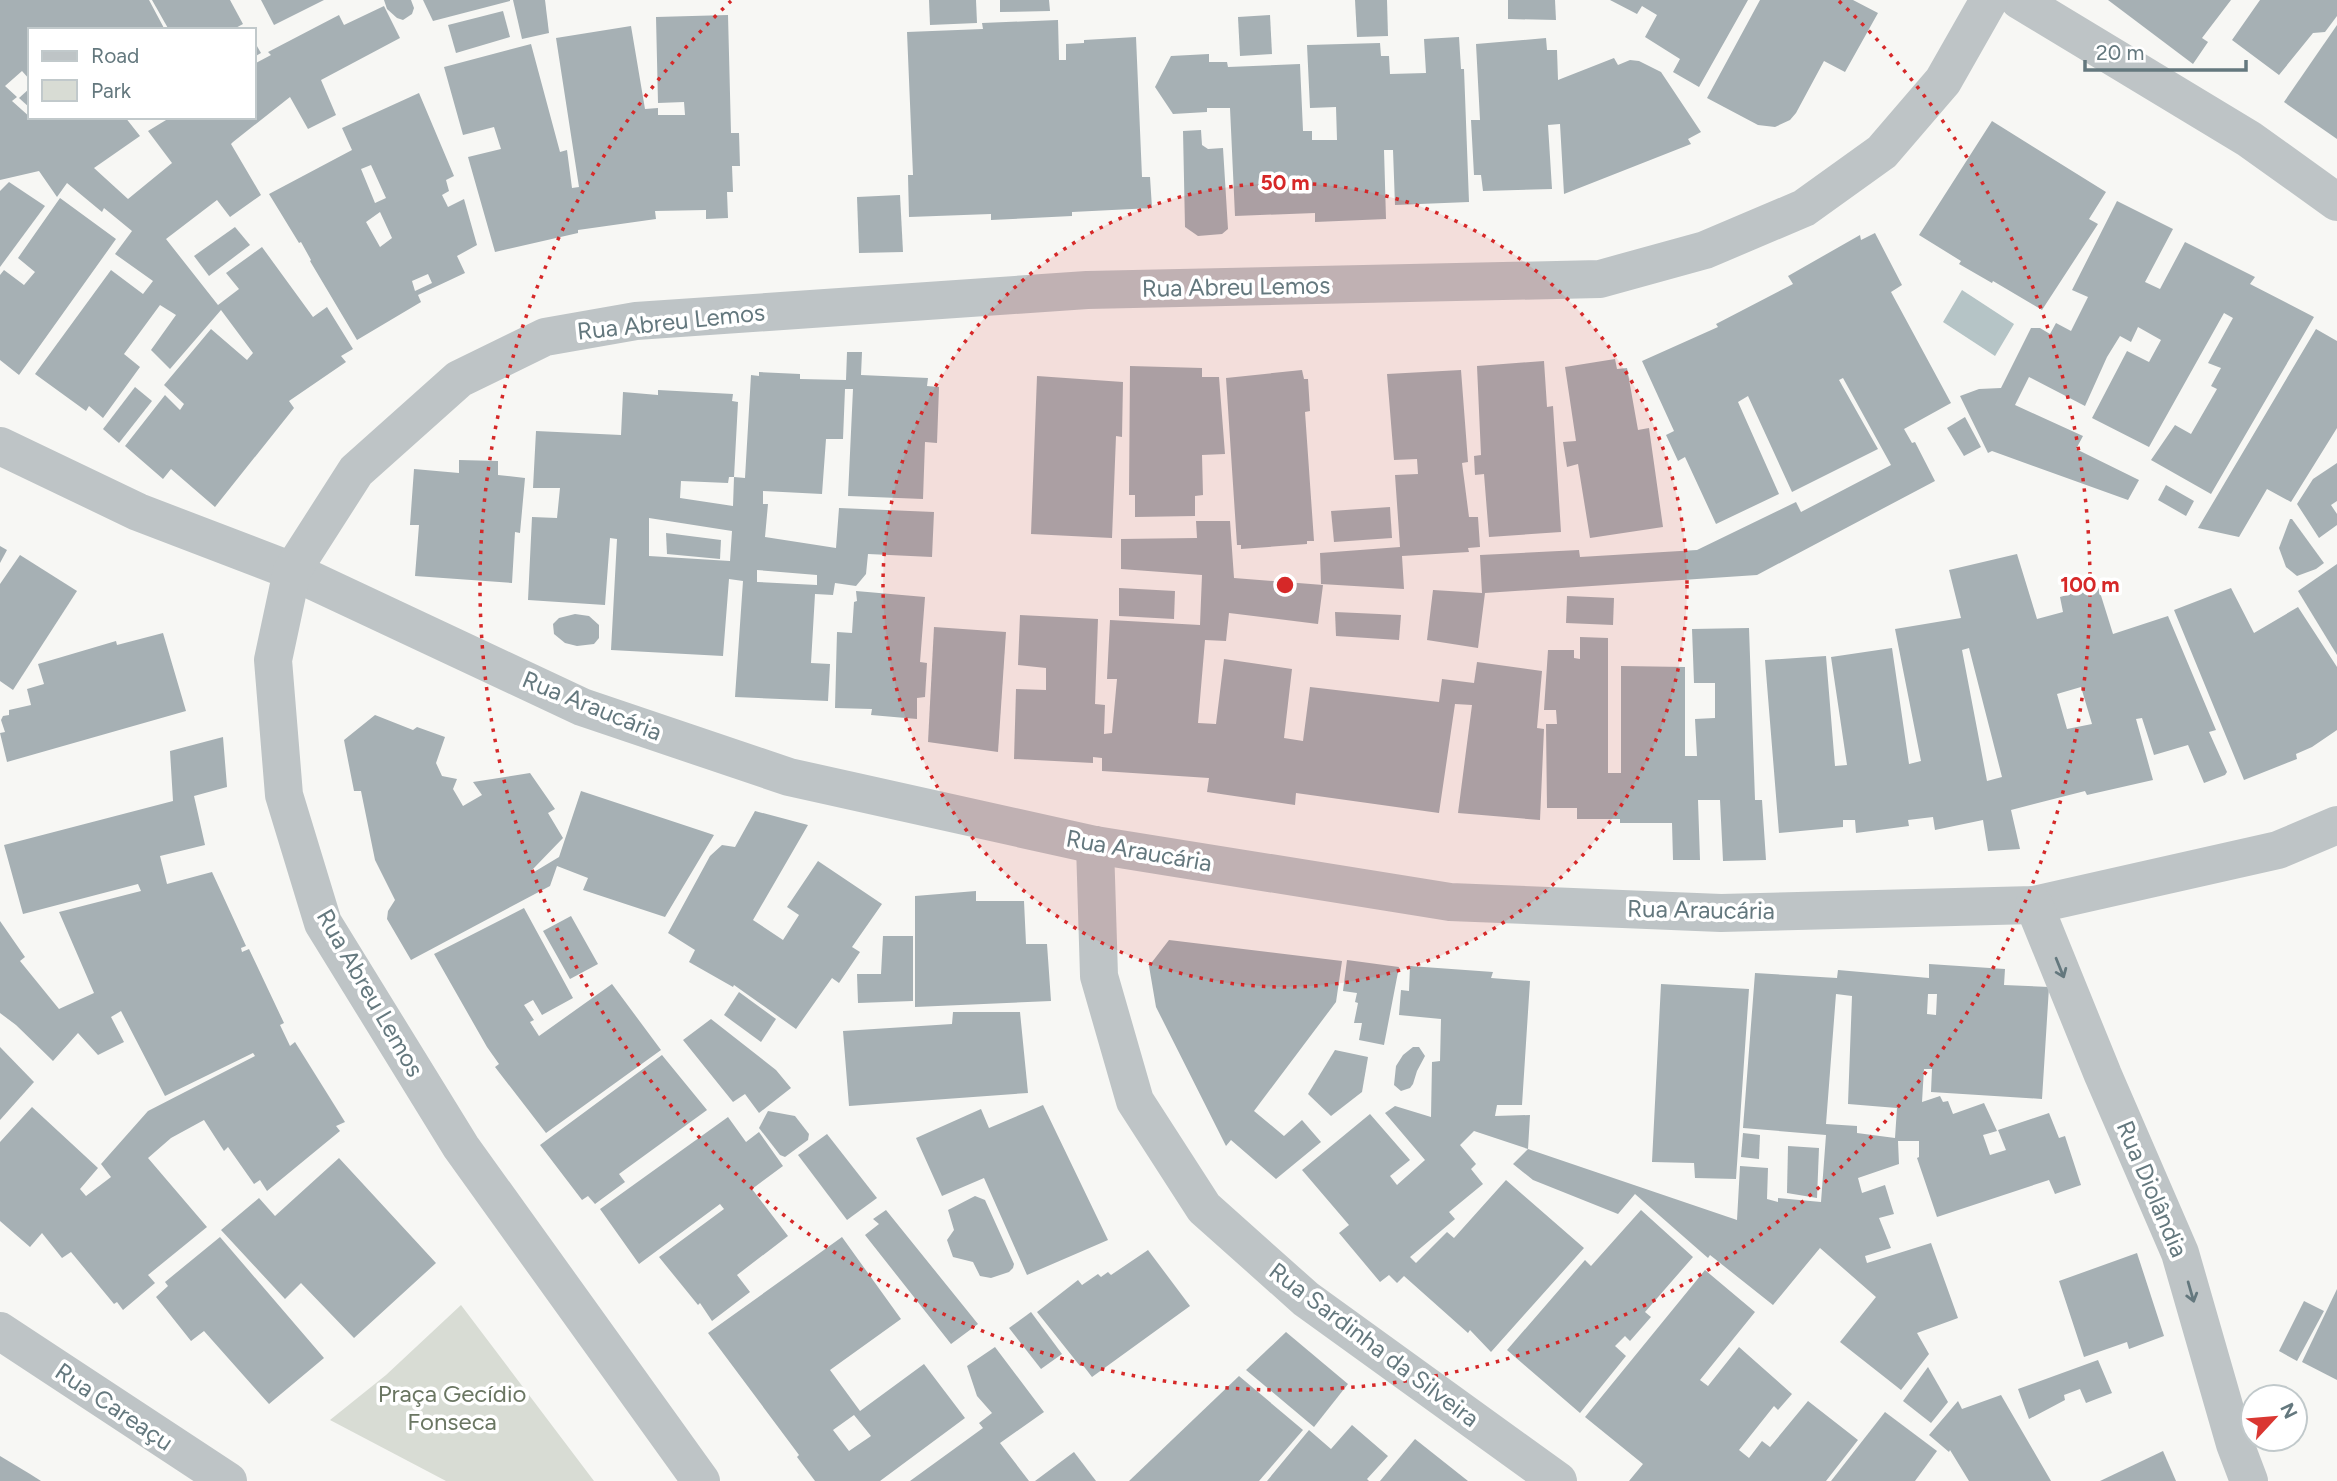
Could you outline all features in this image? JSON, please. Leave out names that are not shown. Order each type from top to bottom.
[{"type":"street","name":"Rua Abreu Lemos","points":[[701,1481],[461,1147],[323,923],[284,795],[273,660],[292,571],[356,471],[459,379],[545,337],[636,321],[1087,290],[1600,279],[1704,250],[1804,208],[1882,152],[1943,81],[1989,0]]},
{"type":"street","points":[[2019,0],[2249,139],[2337,202]]},
{"type":"street","name":"Rua Araucária","points":[[0,446],[138,512],[292,571],[582,707],[789,777],[1095,845],[1450,902],[1721,913],[2034,905],[2278,850],[2337,825]]},
{"type":"street","name":"Rua Sardinha da Silveira","points":[[1095,845],[1099,976],[1135,1101],[1204,1208],[1306,1299],[1558,1481]]},
{"type":"street","name":"Rua Diolândia","points":[[2034,905],[2180,1253],[2235,1444],[2249,1481]]},
{"type":"street","name":"Rua Careaçu","points":[[0,1331],[228,1481]]},
{"type":"green space","name":"Praça Gecídio Fonseca","points":[[461,1305],[594,1481],[446,1481],[330,1420],[386,1375]]},
{"type":"shaded area","points":[[1962,290],[2014,324],[1995,356],[1943,322]]},
{"type":"building","points":[[0,0],[149,0],[164,28],[28,28],[28,78],[22,71],[5,86],[17,97],[12,101],[28,115],[28,119],[127,119],[140,136],[94,168],[128,199],[172,163],[148,131],[168,119],[256,119],[256,63],[271,55],[268,52],[339,15],[344,25],[384,6],[400,38],[321,80],[336,115],[308,129],[290,97],[233,142],[231,144],[261,195],[230,217],[217,200],[166,239],[218,305],[239,289],[226,273],[262,247],[313,317],[327,307],[353,349],[341,356],[346,362],[289,401],[294,408],[215,507],[171,469],[163,479],[125,446],[165,395],[180,410],[184,404],[164,385],[211,329],[247,360],[253,353],[221,310],[170,369],[151,350],[176,315],[160,305],[124,354],[140,367],[103,418],[89,406],[86,411],[35,374],[111,270],[143,294],[153,281],[115,254],[132,231],[104,208],[102,212],[67,183],[57,197],[39,171],[0,180]]},
{"type":"building","points":[[152,0],[230,0],[243,24],[236,28],[168,28]]},
{"type":"building","points":[[261,0],[324,0],[274,25]]},
{"type":"building","points":[[384,0],[411,0],[414,8],[412,14],[403,20],[397,18],[387,9]]},
{"type":"building","points":[[423,0],[510,0],[510,1],[433,21]]},
{"type":"building","points":[[513,0],[545,0],[549,33],[522,39]]},
{"type":"building","points":[[929,0],[976,0],[977,23],[930,25]]},
{"type":"building","points":[[1000,0],[1049,0],[1050,11],[1000,12]]},
{"type":"building","points":[[1355,0],[1387,0],[1388,36],[1357,37]]},
{"type":"building","points":[[1508,0],[1555,0],[1556,20],[1508,19]]},
{"type":"building","points":[[1610,0],[1748,0],[1699,87],[1673,72],[1680,59],[1645,37],[1657,15],[1642,6],[1637,14]]},
{"type":"building","points":[[1760,0],[1853,0],[1878,13],[1845,72],[1824,61],[1796,113],[1790,120],[1775,127],[1758,125],[1707,98]]},
{"type":"building","points":[[2108,0],[2231,0],[2202,38],[2208,42],[2193,64]]},
{"type":"building","points":[[2260,0],[2337,0],[2337,16],[2325,32],[2313,33],[2279,75],[2232,40]]},
{"type":"building","points":[[503,11],[510,37],[456,53],[448,25]]},
{"type":"building","points":[[728,15],[731,133],[739,133],[740,166],[732,166],[733,192],[727,192],[728,218],[706,219],[706,210],[655,211],[656,219],[578,230],[578,233],[495,252],[468,157],[501,149],[494,127],[463,135],[444,67],[531,44],[560,152],[567,150],[572,188],[579,187],[556,38],[631,26],[645,109],[658,108],[658,115],[685,115],[684,102],[658,103],[656,17]]},
{"type":"building","points":[[1270,15],[1272,54],[1240,56],[1238,17]]},
{"type":"building","points":[[1058,20],[1059,60],[1066,60],[1066,44],[1084,43],[1084,40],[1136,37],[1142,177],[1150,177],[1152,208],[991,220],[991,214],[909,217],[908,175],[913,175],[907,32],[983,29],[982,23]]},
{"type":"building","points":[[2337,25],[2337,139],[2284,102]]},
{"type":"building","points":[[1459,37],[1461,69],[1464,69],[1469,202],[1395,205],[1393,150],[1384,150],[1386,219],[1315,222],[1315,213],[1235,216],[1230,108],[1207,108],[1207,112],[1173,114],[1155,87],[1171,56],[1209,54],[1209,62],[1227,62],[1228,67],[1300,64],[1303,131],[1312,131],[1312,140],[1337,140],[1336,107],[1310,108],[1307,45],[1380,43],[1381,56],[1389,56],[1390,74],[1426,73],[1424,39]]},
{"type":"building","points":[[1546,38],[1547,50],[1557,50],[1558,80],[1614,58],[1618,65],[1630,60],[1639,61],[1661,72],[1701,132],[1688,139],[1691,144],[1564,194],[1560,124],[1548,125],[1552,189],[1483,191],[1481,175],[1474,175],[1471,120],[1480,120],[1476,44]]},
{"type":"building","points":[[28,90],[28,106],[19,98]]},
{"type":"building","points":[[419,93],[454,176],[446,180],[449,191],[442,195],[448,207],[464,199],[477,245],[457,256],[465,273],[418,295],[421,302],[357,340],[301,242],[299,243],[269,194],[352,150],[342,128]],"holes":[[[371,165],[386,198],[375,203],[361,169]],[[380,212],[392,238],[380,247],[366,222]],[[428,274],[432,283],[415,291],[412,281]]]},
{"type":"building","points":[[1992,121],[2106,192],[2089,219],[2098,224],[2042,310],[1959,264],[1961,261],[1919,235]]},
{"type":"building","points":[[1201,130],[1202,145],[1208,149],[1223,148],[1228,229],[1222,234],[1198,236],[1185,227],[1183,131]]},
{"type":"building","points":[[9,182],[45,206],[0,267],[0,191]]},
{"type":"building","points":[[900,195],[903,252],[859,253],[857,197]]},
{"type":"building","points":[[60,198],[116,239],[19,375],[0,360],[0,275],[4,270],[24,285],[35,272],[18,258]]},
{"type":"building","points":[[2117,201],[2173,229],[2145,282],[2160,289],[2185,242],[2255,277],[2250,284],[2314,317],[2211,494],[2151,460],[2175,425],[2191,434],[2217,389],[2211,386],[2221,368],[2208,363],[2233,318],[2224,313],[2149,447],[2092,418],[2127,351],[2149,362],[2161,340],[2138,327],[2131,342],[2120,336],[2107,357],[2085,406],[2029,377],[2015,405],[2083,436],[2076,449],[2139,480],[2128,500],[1992,451],[1988,453],[1960,396],[1979,389],[2001,388],[2031,328],[2040,328],[2050,334],[2056,323],[2071,331],[2088,297],[2072,290]]},
{"type":"building","points":[[235,227],[250,245],[209,276],[194,256]]},
{"type":"building","points":[[1875,233],[1902,285],[1891,292],[1951,403],[1904,429],[1912,443],[1915,442],[1935,481],[1757,575],[1485,593],[1478,648],[1427,640],[1433,590],[1482,593],[1480,555],[1579,550],[1580,557],[1697,550],[1796,502],[1801,512],[1891,465],[1843,378],[1839,380],[1878,449],[1792,492],[1748,396],[1738,402],[1779,494],[1716,524],[1685,457],[1678,461],[1666,435],[1674,431],[1642,361],[1718,327],[1716,324],[1793,284],[1788,276],[1860,235],[1861,240]]},
{"type":"building","points":[[2316,329],[2337,341],[2337,428],[2291,502],[2267,489],[2239,537],[2198,528]]},
{"type":"building","points":[[847,352],[862,352],[861,375],[928,378],[927,386],[939,387],[937,443],[925,442],[923,499],[848,496],[853,389],[845,389],[843,439],[826,439],[822,494],[763,491],[763,504],[768,504],[765,537],[836,548],[839,508],[934,512],[932,557],[868,554],[866,574],[856,586],[835,583],[833,595],[815,594],[811,663],[830,664],[828,701],[735,697],[743,581],[729,579],[723,656],[611,650],[617,539],[610,538],[605,605],[528,600],[532,517],[557,518],[560,488],[533,488],[536,431],[621,435],[623,392],[658,395],[658,390],[733,394],[732,401],[738,402],[734,477],[745,478],[751,375],[759,376],[759,372],[800,374],[800,379],[846,380]],"holes":[[[729,477],[734,477],[733,506],[680,498],[681,481],[728,483]],[[649,518],[732,531],[730,561],[649,556]],[[757,570],[817,575],[817,585],[757,582]]]},
{"type":"building","points":[[1615,359],[1617,369],[1627,368],[1638,430],[1649,428],[1663,527],[1590,538],[1578,464],[1567,467],[1563,442],[1576,441],[1565,367]]},
{"type":"building","points":[[1544,361],[1547,407],[1553,406],[1561,532],[1489,537],[1484,474],[1475,475],[1474,456],[1481,455],[1477,366]]},
{"type":"building","points":[[1130,366],[1202,368],[1202,377],[1219,377],[1225,454],[1202,455],[1203,495],[1195,496],[1195,516],[1135,517],[1135,495],[1129,495]]},
{"type":"building","points":[[1302,370],[1304,379],[1308,379],[1310,411],[1305,412],[1314,541],[1307,541],[1307,544],[1241,549],[1241,545],[1237,545],[1226,378]]},
{"type":"building","points":[[1461,370],[1468,462],[1462,463],[1469,517],[1478,517],[1480,547],[1468,548],[1469,552],[1402,556],[1404,589],[1321,584],[1320,553],[1400,547],[1395,475],[1418,474],[1417,459],[1394,460],[1387,374]]},
{"type":"building","points":[[1037,376],[1123,382],[1122,437],[1116,436],[1112,538],[1031,534]]},
{"type":"building","points":[[135,387],[152,401],[119,443],[103,429]]},
{"type":"building","points":[[1965,417],[1981,447],[1964,456],[1947,428]]},
{"type":"building","points":[[459,460],[498,461],[498,475],[525,478],[520,533],[515,532],[512,583],[415,576],[419,525],[410,525],[414,469],[459,473]]},
{"type":"building","points":[[2337,463],[2337,501],[2331,505],[2337,514],[2337,525],[2319,538],[2297,504],[2313,479]]},
{"type":"building","points":[[2166,485],[2194,501],[2186,516],[2158,500]]},
{"type":"building","points":[[1390,507],[1392,538],[1334,542],[1331,511]]},
{"type":"building","points":[[2290,519],[2324,563],[2297,576],[2286,567],[2279,548]]},
{"type":"building","points":[[1196,521],[1230,521],[1234,578],[1323,585],[1318,624],[1229,613],[1226,641],[1205,640],[1198,723],[1216,724],[1224,659],[1292,669],[1284,738],[1303,741],[1310,687],[1439,702],[1442,679],[1474,683],[1477,662],[1542,671],[1537,728],[1544,729],[1540,820],[1458,813],[1472,705],[1455,704],[1439,813],[1296,793],[1295,805],[1207,792],[1209,778],[1102,771],[1102,758],[1093,757],[1093,763],[1014,759],[1016,689],[1046,690],[1046,668],[1018,665],[1020,615],[1098,619],[1095,704],[1105,705],[1104,734],[1112,733],[1117,679],[1107,679],[1110,620],[1200,625],[1202,575],[1121,569],[1121,539],[1197,538]]},
{"type":"building","points":[[666,533],[721,540],[720,559],[667,554]]},
{"type":"building","points":[[0,546],[7,550],[0,563]]},
{"type":"building","points":[[2017,554],[2037,619],[2063,612],[2060,597],[2098,586],[2113,634],[2168,616],[2216,730],[2209,732],[2227,772],[2225,775],[2204,783],[2188,745],[2154,755],[2142,718],[2136,719],[2153,780],[2087,795],[2085,791],[2011,810],[2020,849],[1988,851],[1983,820],[1935,830],[1933,817],[1908,820],[1909,826],[1856,833],[1855,820],[1843,820],[1843,827],[1779,833],[1765,660],[1826,656],[1835,766],[1847,765],[1831,657],[1892,648],[1909,764],[1921,761],[1895,629],[1961,618],[1949,570]],"holes":[[[1969,648],[2002,777],[1987,781],[1962,650]],[[2081,687],[2092,724],[2067,729],[2057,694]]]},
{"type":"building","points":[[20,555],[77,591],[13,690],[0,681],[0,584]]},
{"type":"building","points":[[2337,564],[2337,655],[2298,591]]},
{"type":"building","points":[[1119,588],[1175,591],[1174,619],[1119,616]]},
{"type":"building","points":[[2231,588],[2254,633],[2298,607],[2337,667],[2337,730],[2296,754],[2297,759],[2244,780],[2174,610]]},
{"type":"building","points":[[856,591],[925,597],[920,662],[927,663],[925,697],[917,698],[917,719],[871,715],[872,709],[835,708],[837,632],[852,633]]},
{"type":"building","points":[[1567,596],[1614,598],[1613,625],[1566,623]]},
{"type":"building","points":[[1335,612],[1401,615],[1399,640],[1336,636]]},
{"type":"building","points":[[575,614],[589,616],[599,625],[599,638],[594,644],[577,646],[565,643],[554,634],[553,624],[559,618]]},
{"type":"building","points":[[934,627],[1006,632],[998,752],[928,742]]},
{"type":"building","points":[[1749,628],[1755,800],[1762,800],[1766,860],[1723,861],[1720,800],[1698,800],[1700,860],[1673,860],[1672,823],[1620,823],[1620,819],[1577,819],[1577,808],[1547,808],[1546,724],[1557,724],[1556,710],[1544,710],[1548,650],[1574,650],[1574,658],[1580,659],[1580,637],[1608,638],[1608,773],[1621,773],[1621,666],[1685,667],[1685,756],[1697,756],[1695,719],[1715,718],[1715,683],[1694,683],[1692,629]]},
{"type":"building","points":[[163,633],[186,711],[7,762],[0,733],[5,732],[1,720],[3,716],[9,715],[9,710],[31,705],[27,689],[44,684],[38,664],[116,641],[117,645]]},
{"type":"building","points":[[375,715],[413,730],[417,727],[445,737],[436,763],[442,776],[457,779],[453,789],[463,806],[482,795],[473,782],[530,773],[555,809],[548,813],[563,838],[532,870],[534,872],[559,857],[581,791],[714,835],[665,917],[583,890],[588,878],[557,866],[550,886],[411,960],[387,919],[388,911],[395,900],[375,860],[361,791],[354,791],[344,740]]},
{"type":"building","points":[[223,737],[227,787],[194,796],[205,845],[160,856],[167,884],[212,872],[246,946],[241,948],[242,952],[249,949],[284,1023],[280,1025],[290,1046],[295,1042],[345,1122],[336,1126],[340,1131],[267,1191],[260,1180],[254,1184],[228,1147],[224,1151],[204,1120],[171,1138],[148,1158],[207,1227],[148,1275],[155,1283],[123,1310],[117,1302],[114,1304],[71,1252],[62,1258],[42,1233],[30,1247],[0,1221],[0,1142],[32,1107],[98,1168],[80,1189],[86,1196],[111,1177],[101,1164],[148,1111],[255,1056],[253,1053],[165,1096],[121,1011],[111,1017],[124,1042],[98,1055],[78,1033],[53,1061],[0,1013],[0,921],[25,957],[20,961],[59,1009],[94,993],[59,912],[141,891],[138,884],[23,914],[4,845],[173,801],[170,751]]},
{"type":"building","points":[[755,811],[808,825],[753,920],[783,940],[799,915],[787,907],[818,861],[882,904],[852,947],[860,952],[839,983],[832,978],[796,1029],[734,985],[733,987],[689,962],[695,950],[668,933],[710,856],[722,845],[735,847]]},
{"type":"building","points":[[976,891],[976,901],[1024,901],[1026,944],[1047,944],[1051,1001],[915,1007],[915,896]]},
{"type":"building","points":[[524,908],[573,998],[542,1015],[533,1000],[524,1005],[534,1020],[530,1022],[539,1036],[612,984],[661,1050],[546,1133],[495,1067],[499,1064],[434,954]]},
{"type":"building","points":[[571,916],[598,964],[570,979],[543,931]]},
{"type":"building","points":[[883,936],[913,936],[913,1001],[858,1003],[857,974],[881,974]]},
{"type":"building","points":[[1169,940],[1342,961],[1336,1002],[1254,1111],[1284,1136],[1302,1120],[1321,1142],[1276,1179],[1231,1140],[1226,1146],[1156,1007],[1149,966]]},
{"type":"building","points":[[1347,960],[1399,967],[1384,1045],[1359,1040],[1362,1023],[1354,1023],[1357,993],[1343,991]]},
{"type":"building","points":[[1929,964],[2005,969],[2004,985],[2049,987],[2042,1099],[1931,1092],[1932,1069],[1924,1069],[1922,1102],[1940,1096],[1943,1102],[1948,1101],[1953,1114],[1984,1103],[1997,1131],[1983,1135],[1990,1155],[2006,1150],[1998,1130],[2049,1113],[2059,1138],[2065,1136],[2081,1185],[2055,1194],[2049,1180],[1937,1217],[1917,1158],[1919,1141],[1898,1141],[1899,1164],[1858,1178],[1862,1193],[1885,1185],[1894,1214],[1879,1218],[1891,1248],[1865,1256],[1867,1263],[1931,1243],[1958,1318],[1917,1333],[1929,1354],[1901,1390],[1840,1342],[1876,1297],[1820,1248],[1773,1305],[1710,1255],[1708,1258],[1635,1194],[1618,1214],[1533,1180],[1513,1164],[1528,1149],[1737,1220],[1740,1166],[1768,1168],[1767,1199],[1778,1202],[1778,1198],[1821,1202],[1826,1135],[1743,1128],[1755,973],[1837,978],[1838,970],[1929,978]],"holes":[[[1836,994],[1852,996],[1848,1104],[1897,1108],[1895,1138],[1857,1133],[1857,1126],[1826,1124]],[[1928,994],[1937,994],[1936,1015],[1927,1014]]]},
{"type":"building","points":[[1410,966],[1493,972],[1491,978],[1530,981],[1522,1105],[1497,1105],[1495,1116],[1530,1115],[1528,1149],[1474,1131],[1460,1145],[1476,1164],[1471,1169],[1483,1184],[1449,1212],[1455,1219],[1410,1257],[1416,1263],[1447,1232],[1454,1238],[1506,1180],[1584,1248],[1491,1352],[1470,1330],[1468,1333],[1404,1276],[1397,1283],[1389,1275],[1380,1282],[1339,1233],[1349,1225],[1302,1170],[1370,1114],[1410,1160],[1390,1176],[1397,1185],[1425,1160],[1385,1113],[1395,1106],[1431,1117],[1432,1062],[1440,1061],[1441,1019],[1399,1015],[1401,990],[1409,991]]},
{"type":"building","points":[[1661,984],[1749,989],[1736,1179],[1695,1178],[1694,1163],[1652,1162]]},
{"type":"building","points":[[739,992],[776,1019],[761,1042],[724,1015]]},
{"type":"building","points":[[953,1012],[1020,1012],[1028,1093],[849,1106],[843,1031],[952,1024]]},
{"type":"building","points":[[711,1019],[776,1070],[791,1088],[759,1113],[745,1094],[733,1102],[683,1040]]},
{"type":"building","points":[[0,1047],[34,1082],[0,1120]]},
{"type":"building","points":[[1413,1047],[1419,1047],[1425,1056],[1413,1084],[1401,1091],[1394,1085],[1396,1066],[1403,1055]]},
{"type":"building","points":[[1335,1050],[1368,1057],[1362,1092],[1331,1116],[1308,1094]]},
{"type":"building","points":[[662,1055],[707,1110],[619,1174],[625,1182],[595,1204],[588,1196],[582,1200],[540,1145]]},
{"type":"building","points":[[1043,1105],[1108,1240],[1027,1275],[984,1178],[942,1196],[916,1138],[981,1109],[989,1128]]},
{"type":"building","points":[[768,1111],[795,1116],[809,1134],[808,1140],[785,1157],[780,1155],[759,1128]]},
{"type":"building","points":[[728,1117],[746,1142],[759,1132],[783,1166],[752,1189],[788,1236],[737,1275],[750,1292],[712,1321],[700,1303],[698,1305],[659,1257],[724,1209],[720,1204],[639,1264],[600,1209]]},
{"type":"building","points":[[1743,1133],[1760,1135],[1759,1159],[1741,1157]]},
{"type":"building","points":[[827,1134],[877,1198],[847,1220],[798,1155]]},
{"type":"building","points":[[1788,1146],[1819,1148],[1817,1198],[1787,1193]]},
{"type":"building","points":[[339,1158],[436,1263],[354,1338],[301,1283],[285,1299],[221,1230],[259,1198],[275,1216]]},
{"type":"building","points":[[975,1196],[985,1200],[1014,1264],[1009,1272],[991,1278],[980,1276],[973,1262],[953,1257],[947,1240],[954,1230],[948,1210]]},
{"type":"building","points":[[886,1210],[978,1324],[951,1344],[865,1235],[879,1224],[873,1219]]},
{"type":"building","points":[[1641,1210],[1693,1257],[1645,1312],[1651,1317],[1630,1341],[1625,1336],[1615,1346],[1626,1356],[1580,1413],[1507,1350],[1585,1260],[1591,1266]]},
{"type":"building","points":[[220,1237],[324,1358],[269,1404],[204,1331],[191,1341],[156,1297],[168,1286],[165,1282]]},
{"type":"building","points":[[842,1237],[901,1319],[830,1370],[860,1411],[924,1364],[965,1418],[880,1481],[815,1481],[797,1457],[799,1455],[708,1333]],"holes":[[[854,1415],[871,1436],[849,1451],[833,1430]]]},
{"type":"building","points":[[1148,1250],[1190,1306],[1092,1377],[1037,1312],[1078,1280],[1082,1285],[1098,1274],[1101,1277],[1108,1272],[1111,1275]]},
{"type":"building","points":[[2137,1253],[2164,1336],[2129,1349],[2127,1342],[2084,1357],[2059,1281]]},
{"type":"building","points":[[1705,1270],[1755,1312],[1700,1380],[1708,1386],[1739,1347],[1792,1394],[1778,1410],[1774,1406],[1739,1450],[1749,1458],[1762,1441],[1770,1447],[1808,1401],[1858,1440],[1826,1481],[1629,1481],[1643,1464],[1585,1417]]},
{"type":"building","points":[[2337,1289],[2337,1380],[2302,1362]]},
{"type":"building","points":[[2304,1301],[2324,1311],[2297,1361],[2279,1351]]},
{"type":"building","points":[[1031,1312],[1062,1354],[1041,1369],[1009,1328]]},
{"type":"building","points":[[1286,1332],[1348,1384],[1314,1427],[1246,1370]]},
{"type":"building","points":[[995,1347],[1044,1412],[1000,1443],[1029,1481],[910,1481],[983,1428],[979,1423],[992,1413],[977,1396],[967,1366]]},
{"type":"building","points":[[2098,1360],[2112,1393],[2086,1403],[2080,1389],[2064,1395],[2065,1400],[2029,1419],[2018,1389]]},
{"type":"building","points":[[1928,1367],[1948,1402],[1931,1423],[1903,1401]]},
{"type":"building","points":[[1239,1376],[1303,1430],[1259,1481],[1129,1481]]},
{"type":"building","points":[[2001,1395],[2051,1481],[1969,1481],[1950,1450],[1949,1452],[1929,1435],[1958,1401],[1962,1409]]},
{"type":"building","points":[[1885,1412],[1937,1451],[1915,1481],[1831,1481]]},
{"type":"building","points":[[1352,1425],[1388,1456],[1367,1479],[1369,1481],[1267,1481],[1309,1430],[1331,1449]]},
{"type":"building","points":[[1415,1439],[1468,1481],[1380,1481]]},
{"type":"building","points":[[2163,1451],[2176,1481],[2100,1481]]},
{"type":"building","points":[[1074,1452],[1096,1481],[1035,1481]]},
{"type":"building","points":[[0,1456],[30,1474],[41,1481],[0,1481]]}]
